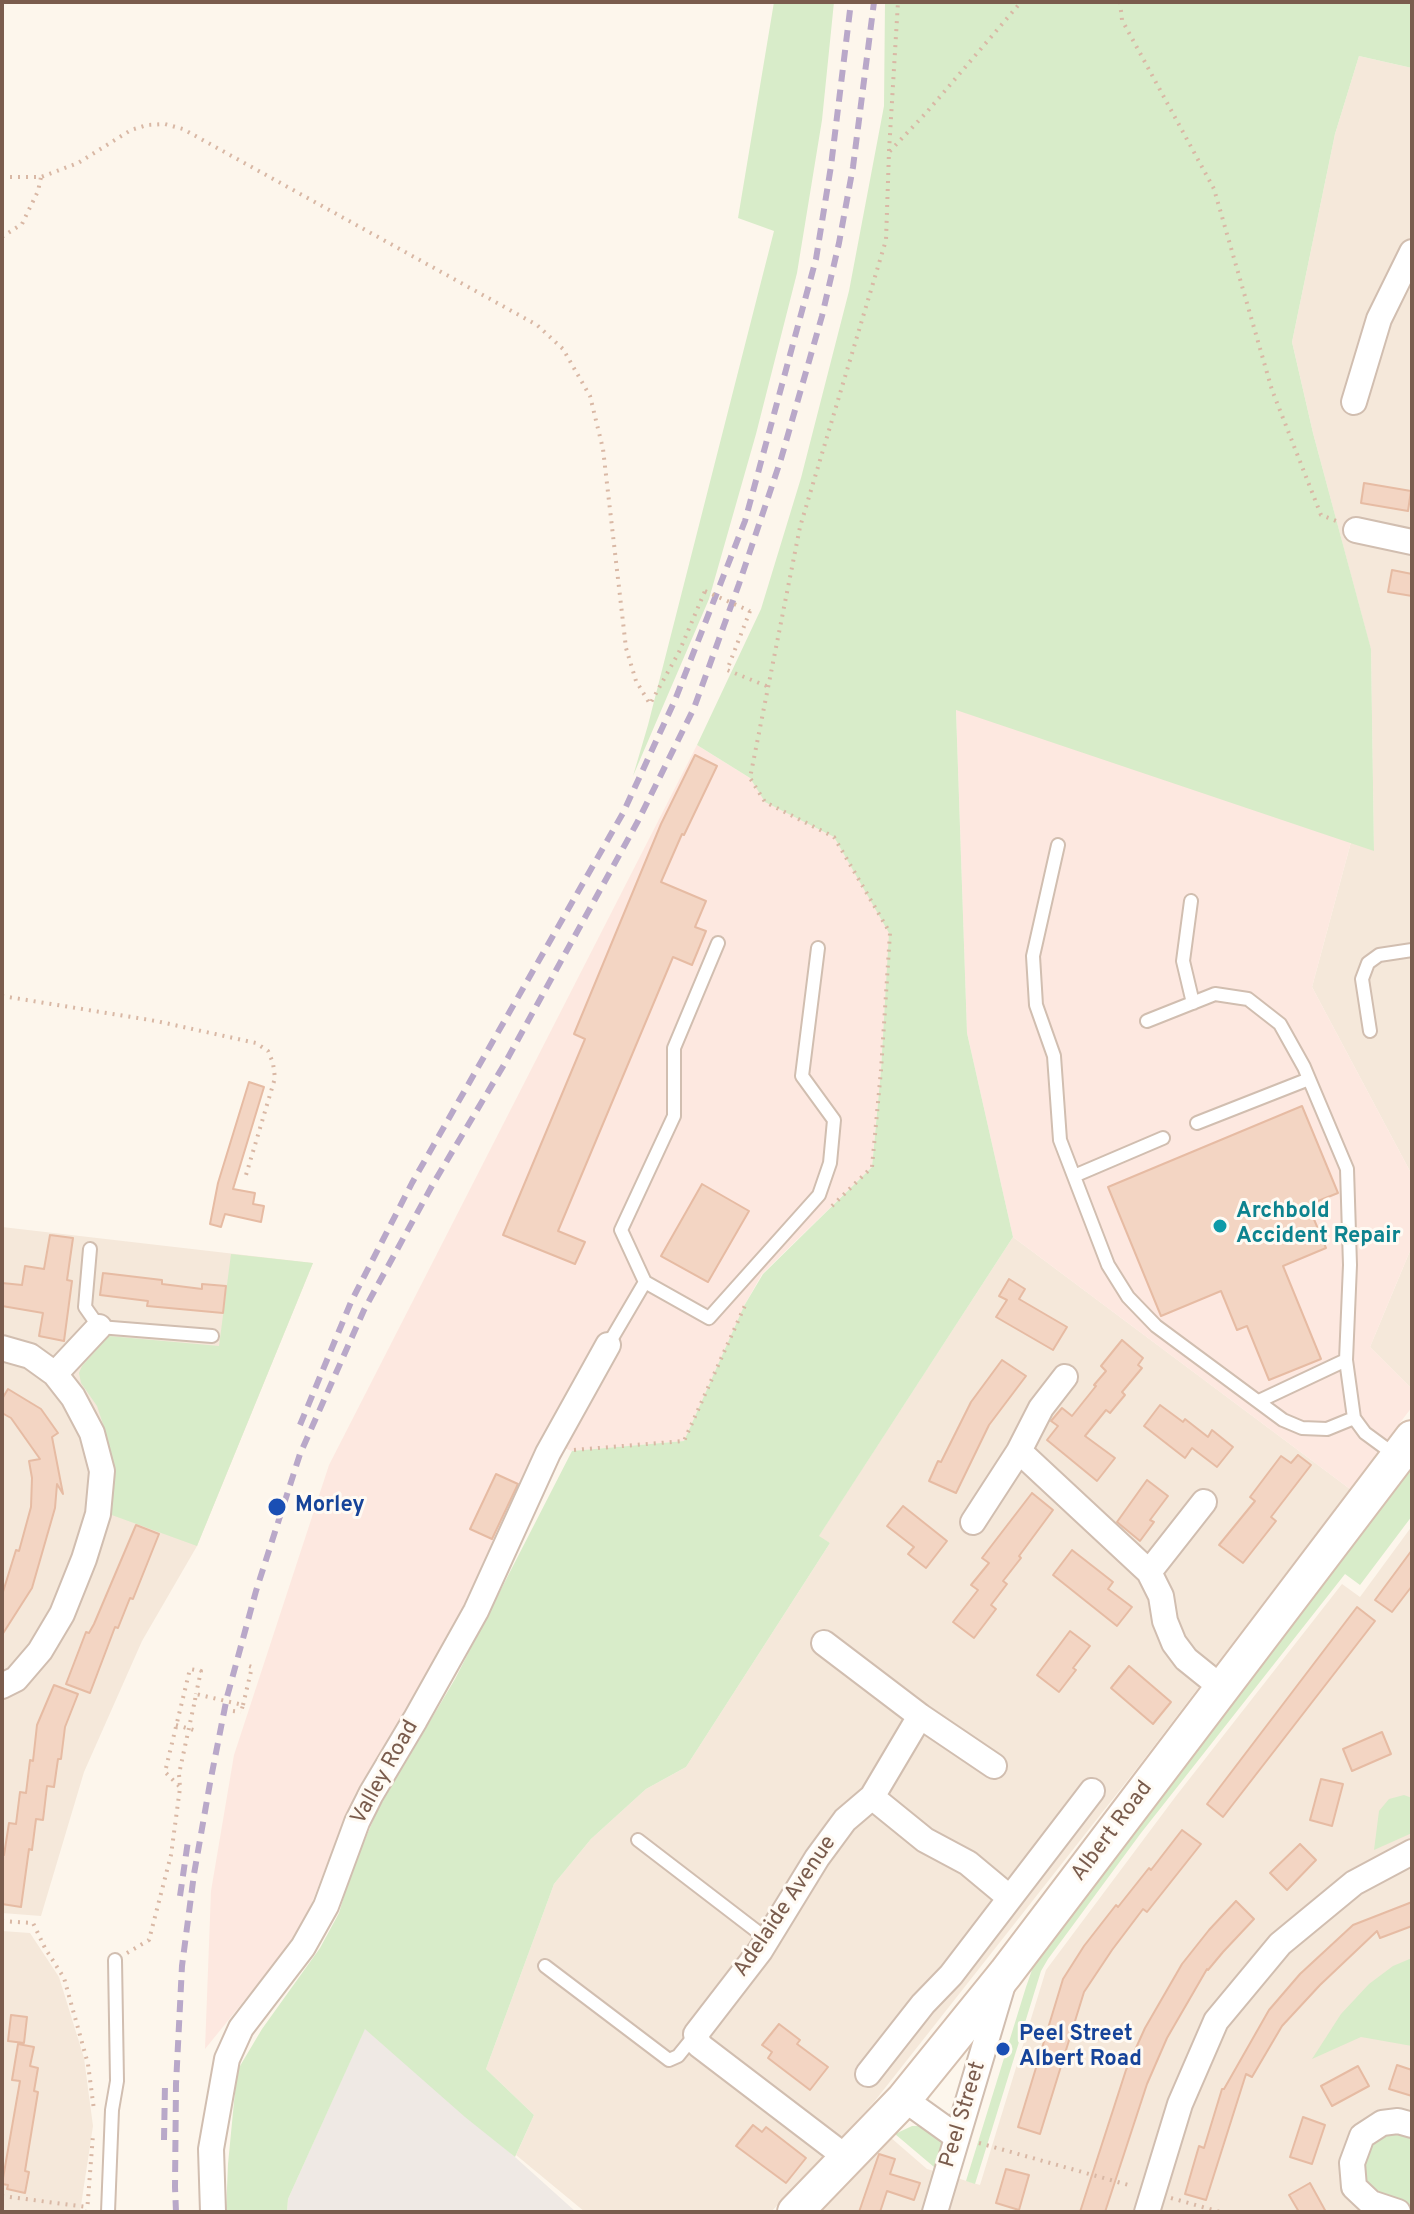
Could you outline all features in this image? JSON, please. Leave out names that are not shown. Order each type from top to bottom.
[{"type":"street","points":[[1354,402],[1379,319],[1410,261]]},
{"type":"street","points":[[1356,530],[1412,542]]},
{"type":"street","points":[[55,1374],[99,1327]]},
{"type":"street","name":"Valley Road","points":[[213,2212],[211,2149],[227,2059],[241,2028],[303,1947],[326,1906],[357,1822],[371,1794],[476,1611],[548,1453],[608,1345]]},
{"type":"street","points":[[2,1348],[30,1356],[55,1374],[73,1397],[92,1433],[102,1471],[98,1514],[62,1614],[40,1651],[16,1679],[2,1686]]},
{"type":"street","points":[[973,1522],[1019,1451],[1041,1408],[1065,1377]]},
{"type":"street","name":"Albert Road","points":[[795,2212],[904,2099],[1006,1973],[1404,1447]]},
{"type":"street","points":[[1019,1451],[1149,1572],[1161,1596],[1165,1621],[1174,1643],[1186,1659],[1222,1688]]},
{"type":"street","points":[[1149,1572],[1204,1502]]},
{"type":"street","points":[[824,1643],[920,1716],[994,1766]]},
{"type":"street","name":"Adelaide Avenue","points":[[696,2034],[760,1951],[817,1858],[845,1820],[872,1797],[920,1716]]},
{"type":"street","points":[[868,2074],[923,2004],[951,1975],[1092,1791]]},
{"type":"street","points":[[872,1797],[925,1840],[968,1863],[1010,1898]]},
{"type":"street","points":[[1150,2202],[1180,2104],[1216,2021],[1280,1944],[1354,1883],[1412,1852]]},
{"type":"street","name":"Peel Street","points":[[935,2212],[1006,1973]]},
{"type":"street","points":[[696,2034],[699,2045],[847,2158]]},
{"type":"street","points":[[904,2099],[957,2137]]},
{"type":"street","points":[[1398,2212],[1371,2203],[1354,2187],[1352,2163],[1362,2136],[1382,2123],[1398,2121],[1412,2125]]},
{"type":"lane","points":[[1058,845],[1033,956],[1036,1005],[1054,1056],[1060,1140],[1108,1265],[1128,1297],[1156,1326],[1283,1420],[1302,1428],[1327,1429],[1354,1418]]},
{"type":"lane","points":[[1191,901],[1183,961],[1193,1003]]},
{"type":"lane","points":[[718,943],[674,1048],[674,1116],[621,1230],[645,1282],[709,1318],[819,1195],[830,1163],[834,1120],[802,1076],[818,948]]},
{"type":"lane","points":[[1370,1031],[1362,979],[1368,963],[1379,955],[1412,950]]},
{"type":"lane","points":[[1147,1021],[1215,994],[1248,999],[1280,1024],[1309,1079],[1347,1169],[1350,1265],[1346,1360],[1354,1418],[1365,1433],[1404,1447]]},
{"type":"lane","points":[[1197,1123],[1309,1079]]},
{"type":"lane","points":[[1074,1176],[1163,1138]]},
{"type":"lane","points":[[90,1249],[85,1307],[99,1327],[212,1336]]},
{"type":"lane","points":[[608,1345],[645,1282]]},
{"type":"lane","points":[[1259,1401],[1346,1360]]},
{"type":"lane","points":[[638,1840],[767,1939]]},
{"type":"lane","points":[[108,2212],[112,2110],[117,2081],[115,1960]]},
{"type":"lane","points":[[545,1966],[669,2060],[678,2056],[696,2034]]},
{"type":"path","points":[[828,1210],[872,1167],[890,933],[834,837],[765,802],[750,778],[800,527],[886,240],[898,2]]},
{"type":"path","points":[[889,152],[1021,2]]},
{"type":"path","points":[[1120,2],[1122,20],[1214,189],[1272,390],[1321,515],[1356,530]]},
{"type":"path","points":[[2,177],[41,177],[78,163],[131,130],[165,124],[183,129],[537,325],[563,349],[590,396],[603,449],[626,648],[636,681],[650,704],[679,652],[705,591],[750,611],[727,670],[769,687]]},
{"type":"path","points":[[2,237],[22,224],[38,191],[41,177]]},
{"type":"path","points":[[2,996],[156,1021],[256,1043],[268,1051],[275,1078],[246,1175]]},
{"type":"path","points":[[548,1453],[684,1441],[750,1295]]},
{"type":"path","points":[[233,1711],[241,1712],[243,1705],[252,1667],[246,1665]]},
{"type":"path","points":[[115,1960],[149,1940],[171,1855],[180,1788],[179,1774],[201,1671],[190,1669],[165,1772],[180,1788]]},
{"type":"path","points":[[195,1697],[243,1705]]},
{"type":"path","points":[[176,1725],[197,1731]]},
{"type":"path","points":[[2,1921],[33,1923],[64,1978],[88,2064],[95,2113]]},
{"type":"path","points":[[2,2196],[87,2210],[94,2129]]},
{"type":"path","points":[[957,2137],[1150,2202],[1220,2212]]},
{"type":"shaded area","points":[[1359,56],[1412,68],[1412,1175],[1312,987],[1351,842],[1374,850],[1371,650],[1292,342],[1335,134]]},
{"type":"shaded area","points":[[956,709],[1351,842],[1312,987],[1412,1175],[1412,1246],[1370,1347],[1412,1389],[1412,1407],[1350,1489],[1013,1237],[967,1033]]},
{"type":"shaded area","points":[[697,745],[750,778],[766,802],[834,837],[890,933],[872,1167],[762,1274],[744,1306],[684,1441],[572,1451],[544,1440],[465,1606],[385,1748],[355,1794],[303,1925],[205,2049],[211,1891],[234,1755],[329,1465]]},
{"type":"shaded area","points":[[2,1227],[313,1263],[197,1546],[142,1641],[84,1772],[41,1916],[2,1913]]},
{"type":"shaded area","points":[[1013,1237],[1350,1489],[1138,1767],[874,2102],[771,2212],[585,2212],[516,2155],[534,2115],[486,2069],[554,1884],[591,1839],[646,1789],[686,1767],[830,1543],[818,1537]]},
{"type":"shaded area","points":[[1412,1246],[1412,1389],[1370,1347]]},
{"type":"shaded area","points":[[1412,1526],[1412,2212],[816,2212],[890,2137],[927,2169],[980,2185],[1046,1970],[1176,1796],[1342,1584],[1360,1597]]},
{"type":"shaded area","points":[[2,1931],[30,1933],[59,1977],[84,2058],[93,2126],[80,2212],[2,2212]]},
{"type":"shaded area","points":[[365,2028],[576,2212],[287,2212],[288,2199]]},
{"type":"green space","points":[[774,2],[834,2],[822,120],[797,273],[709,599],[633,776],[774,231],[738,218]]},
{"type":"green space","points":[[885,2],[1412,2],[1412,68],[1359,56],[1335,134],[1292,342],[1371,649],[1374,851],[956,710],[967,1033],[1013,1237],[819,1536],[830,1543],[686,1767],[646,1789],[591,1839],[554,1884],[486,2069],[534,2115],[515,2157],[365,2029],[288,2199],[287,2212],[226,2212],[237,2071],[262,2029],[320,1948],[339,1913],[351,1872],[378,1809],[455,1679],[572,1451],[684,1441],[744,1306],[763,1274],[872,1167],[889,933],[834,837],[765,802],[750,778],[697,745],[761,609],[801,478],[849,291],[884,106]]},
{"type":"green space","points":[[231,1254],[313,1263],[197,1546],[109,1514],[113,1486],[110,1455],[97,1406],[81,1383],[79,1373],[109,1336],[219,1346]]},
{"type":"green space","points":[[1412,1462],[1412,1516],[1360,1585],[1345,1574],[1141,1833],[1048,1959],[1041,1971],[975,2184],[966,2181],[1026,1987],[1044,1948]]},
{"type":"green space","points":[[1404,1795],[1412,1798],[1412,1833],[1374,1850],[1379,1811],[1389,1799]]},
{"type":"green space","points":[[1412,1958],[1412,2046],[1361,2037],[1312,2059],[1341,2014],[1369,1984],[1393,1966]]},
{"type":"green space","points":[[912,2126],[921,2126],[938,2135],[946,2151],[930,2212],[921,2212],[934,2167],[895,2134]]},
{"type":"green space","points":[[1390,2130],[1412,2132],[1412,2207],[1379,2196],[1365,2177],[1363,2166],[1371,2144]]},
{"type":"building","points":[[1364,483],[1411,491],[1408,511],[1361,503]]},
{"type":"building","points":[[1392,570],[1412,574],[1412,596],[1388,592]]},
{"type":"building","points":[[695,755],[717,766],[661,882],[706,901],[695,927],[706,931],[692,965],[673,957],[558,1231],[585,1242],[575,1264],[503,1235],[585,1039],[574,1034],[661,824]]},
{"type":"building","points":[[249,1082],[264,1087],[233,1189],[255,1193],[253,1204],[264,1206],[261,1222],[225,1214],[221,1227],[210,1224],[218,1183]]},
{"type":"building","name":"Archbold Accident Repair","points":[[1302,1106],[1338,1193],[1308,1205],[1326,1248],[1283,1266],[1321,1359],[1269,1380],[1247,1326],[1237,1330],[1221,1291],[1161,1316],[1108,1187]]},
{"type":"building","points":[[702,1184],[749,1211],[708,1282],[661,1256]]},
{"type":"building","points":[[50,1235],[73,1238],[67,1280],[72,1281],[64,1341],[39,1336],[43,1313],[2,1306],[2,1283],[22,1285],[25,1266],[44,1269]]},
{"type":"building","points":[[103,1273],[162,1280],[162,1284],[202,1289],[202,1284],[226,1286],[223,1313],[147,1306],[148,1301],[100,1295]]},
{"type":"building","points":[[1009,1279],[1025,1289],[1019,1299],[1067,1327],[1053,1350],[996,1317],[1007,1300],[999,1296]]},
{"type":"building","points":[[1122,1340],[1143,1358],[1138,1365],[1142,1368],[1110,1413],[1106,1410],[1085,1436],[1115,1458],[1097,1481],[1047,1440],[1058,1426],[1051,1421],[1062,1408],[1072,1416],[1106,1371],[1101,1366]]},
{"type":"building","points":[[1002,1360],[1026,1376],[989,1425],[956,1493],[929,1481],[971,1402]]},
{"type":"building","points":[[8,1389],[41,1409],[58,1433],[52,1437],[63,1494],[57,1484],[55,1508],[32,1588],[2,1635],[2,1595],[31,1507],[29,1461],[40,1459],[11,1418],[2,1413],[2,1399]]},
{"type":"building","points":[[1160,1405],[1208,1437],[1212,1430],[1233,1447],[1217,1467],[1192,1448],[1185,1458],[1144,1426]]},
{"type":"building","points":[[1298,1455],[1311,1465],[1271,1517],[1276,1521],[1243,1563],[1219,1545],[1255,1501],[1250,1497],[1281,1456],[1291,1463]]},
{"type":"building","points":[[496,1474],[518,1484],[492,1539],[470,1529]]},
{"type":"building","points":[[1147,1480],[1168,1496],[1150,1520],[1154,1522],[1140,1541],[1117,1522]]},
{"type":"building","points":[[1032,1493],[1053,1510],[1003,1581],[1007,1584],[991,1605],[996,1609],[974,1638],[953,1622],[978,1590],[971,1585],[989,1563],[982,1558]]},
{"type":"building","points":[[903,1506],[947,1541],[926,1568],[908,1554],[914,1547],[887,1526]]},
{"type":"building","points":[[136,1525],[159,1534],[133,1599],[130,1598],[118,1628],[115,1627],[90,1693],[66,1684],[86,1632],[89,1633],[94,1624]]},
{"type":"building","points":[[1072,1550],[1113,1582],[1108,1589],[1132,1607],[1117,1626],[1053,1575]]},
{"type":"building","points":[[1412,1550],[1412,1586],[1392,1612],[1375,1600]]},
{"type":"building","points":[[1357,1607],[1375,1621],[1223,1817],[1207,1804]]},
{"type":"building","points":[[1070,1631],[1090,1646],[1059,1692],[1037,1675]]},
{"type":"building","points":[[1129,1666],[1171,1702],[1153,1724],[1111,1688]]},
{"type":"building","points":[[54,1685],[78,1694],[65,1727],[54,1787],[47,1786],[43,1820],[36,1819],[21,1907],[2,1904],[2,1854],[9,1823],[16,1824],[20,1792],[26,1793],[30,1760],[33,1761],[37,1725]]},
{"type":"building","points":[[1382,1732],[1391,1754],[1352,1771],[1343,1749]]},
{"type":"building","points":[[1321,1779],[1343,1784],[1332,1826],[1310,1820]]},
{"type":"building","points":[[1182,1830],[1201,1844],[1147,1912],[1143,1909],[1084,1992],[1040,2134],[1018,2127],[1063,1979],[1116,1905],[1118,1907],[1149,1868],[1151,1870]]},
{"type":"building","points":[[1300,1844],[1316,1860],[1287,1890],[1270,1873]]},
{"type":"building","points":[[1236,1901],[1254,1919],[1207,1969],[1167,2038],[1147,2084],[1105,2212],[1080,2212],[1126,2070],[1145,2028],[1182,1964]]},
{"type":"building","points":[[1412,1902],[1412,1926],[1380,1938],[1377,1931],[1282,2026],[1252,2077],[1246,2074],[1206,2200],[1185,2194],[1199,2146],[1204,2148],[1222,2089],[1269,2010],[1300,1974],[1353,1925]]},
{"type":"building","points":[[11,2015],[27,2017],[24,2043],[8,2041]]},
{"type":"building","points":[[779,2024],[800,2040],[797,2044],[828,2067],[810,2090],[768,2058],[772,2052],[762,2045]]},
{"type":"building","points":[[18,2044],[34,2047],[30,2066],[38,2068],[34,2091],[38,2092],[25,2171],[29,2172],[25,2193],[7,2189],[8,2185],[2,2184],[20,2081],[12,2080]]},
{"type":"building","points":[[1397,2065],[1412,2070],[1412,2096],[1389,2089]]},
{"type":"building","points":[[1358,2066],[1369,2086],[1332,2106],[1321,2086]]},
{"type":"building","points":[[1303,2117],[1325,2125],[1312,2164],[1290,2157]]},
{"type":"building","points":[[753,2125],[762,2132],[766,2127],[806,2158],[786,2183],[736,2146]]},
{"type":"building","points":[[879,2154],[895,2159],[890,2174],[920,2183],[914,2200],[887,2191],[880,2212],[859,2212]]},
{"type":"building","points":[[1006,2169],[1029,2175],[1019,2210],[996,2203]]},
{"type":"building","points":[[1310,2183],[1326,2212],[1299,2212],[1289,2195]]},
{"type":"railway","points":[[300,1425],[351,1302],[412,1183],[623,813],[675,700],[745,521],[816,259],[851,2]]},
{"type":"railway","points":[[176,2212],[176,2084],[182,1966],[210,1783],[227,1697],[256,1591],[300,1454],[364,1310],[638,821],[694,708],[781,459],[822,316],[853,167],[874,2]]},
{"type":"railway","points":[[180,1896],[188,1841]]},
{"type":"railway","points":[[164,2140],[165,2084]]},
{"type":"place","name":"Archbold Accident Repair","points":[[1220,1226]]},
{"type":"place","name":"Morley","points":[[277,1507]]},
{"type":"place","name":"Peel Street Albert Road","points":[[1003,2049]]}]
